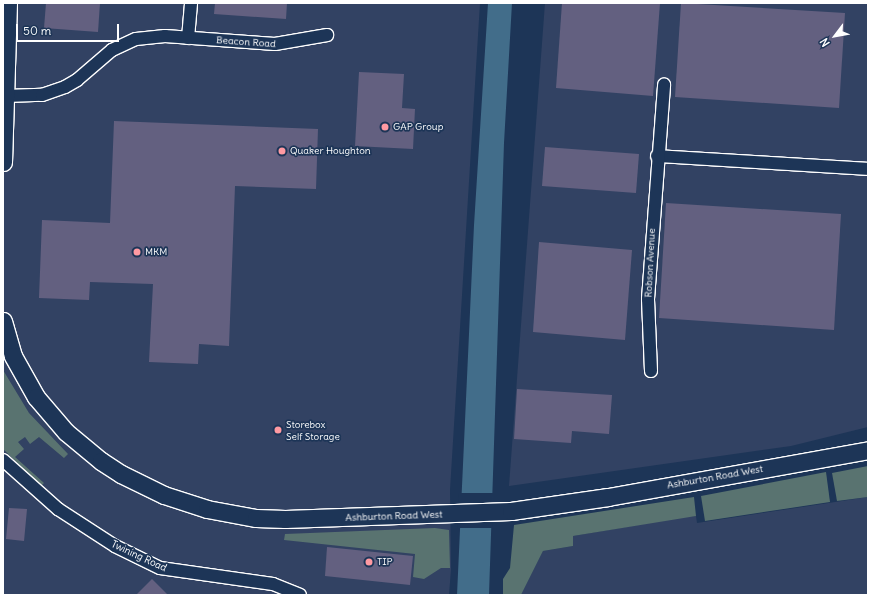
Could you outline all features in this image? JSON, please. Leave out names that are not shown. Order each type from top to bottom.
[{"type":"main road","points":[[3,162],[6,9]]},
{"type":"main road","name":"Ashburton Road West","points":[[4,329],[23,376],[36,397],[66,432],[121,474],[164,495],[207,509],[256,518],[449,514],[511,511],[608,497],[868,450]]},
{"type":"street","points":[[188,38],[191,3]]},
{"type":"street","name":"Beacon Road","points":[[5,96],[42,95],[65,87],[77,80],[112,50],[136,39],[188,38],[275,44],[327,35]]},
{"type":"street","name":"Robson Avenue","points":[[652,371],[648,299],[657,156],[664,85]]},
{"type":"street","points":[[657,156],[868,169]]},
{"type":"street","name":"Twining Road","points":[[3,460],[64,513],[115,546],[160,568],[273,584],[300,595]]},
{"type":"shaded area","points":[[3,3],[480,3],[450,490],[451,569],[449,595],[3,595]]},
{"type":"shaded area","points":[[488,3],[512,3],[504,143],[489,595],[457,595],[474,225]]},
{"type":"shaded area","points":[[545,3],[868,3],[868,427],[791,446],[509,486]]},
{"type":"shaded area","points":[[868,497],[868,595],[521,595],[543,551],[573,546],[573,536],[684,517],[696,516],[697,523]]},
{"type":"green space","points":[[3,370],[29,413],[68,454],[64,458],[39,437],[30,444],[25,437],[18,442],[24,449],[15,457],[44,483],[41,486],[3,449]]},
{"type":"green space","points":[[868,466],[868,497],[837,501],[832,473]]},
{"type":"green space","points":[[826,472],[830,502],[705,521],[701,496]]},
{"type":"green space","points":[[694,497],[696,516],[573,536],[573,546],[543,551],[521,595],[503,595],[503,579],[510,568],[514,525]]},
{"type":"green space","points":[[435,528],[449,530],[450,568],[441,568],[424,579],[413,577],[415,554],[284,540],[285,534]]},
{"type":"pier","points":[[459,493],[493,493],[492,528],[457,528]]},
{"type":"building","points":[[46,3],[100,3],[98,32],[44,28]]},
{"type":"building","points":[[215,3],[287,3],[286,19],[214,14]]},
{"type":"building","points":[[562,3],[660,3],[653,96],[556,88]]},
{"type":"building","points":[[681,3],[845,13],[839,108],[675,97]]},
{"type":"building","name":"GAP Group","points":[[359,72],[404,74],[402,108],[415,109],[413,149],[355,146]]},
{"type":"building","name":"MKM","points":[[114,121],[318,129],[316,189],[235,186],[229,346],[199,344],[198,364],[149,362],[153,284],[90,282],[89,300],[39,298],[42,220],[110,223]]},
{"type":"building","points":[[545,147],[639,154],[636,193],[542,186]]},
{"type":"building","points":[[666,203],[841,214],[834,330],[659,318]]},
{"type":"building","points":[[539,242],[632,250],[625,340],[533,332]]},
{"type":"building","points":[[517,389],[612,395],[609,434],[572,431],[571,443],[514,439]]},
{"type":"building","points":[[9,508],[27,509],[24,541],[6,539]]},
{"type":"building","name":"TIP","points":[[327,547],[413,556],[410,585],[325,576]]},
{"type":"building","points":[[152,579],[168,595],[136,595]]},
{"type":"place","name":"GAP Group","points":[[385,127]]},
{"type":"place","name":"Quaker Houghton","points":[[282,151]]},
{"type":"place","name":"MKM","points":[[137,252]]},
{"type":"place","name":"Storebox Self Storage","points":[[278,430]]},
{"type":"place","name":"TIP","points":[[369,562]]}]
